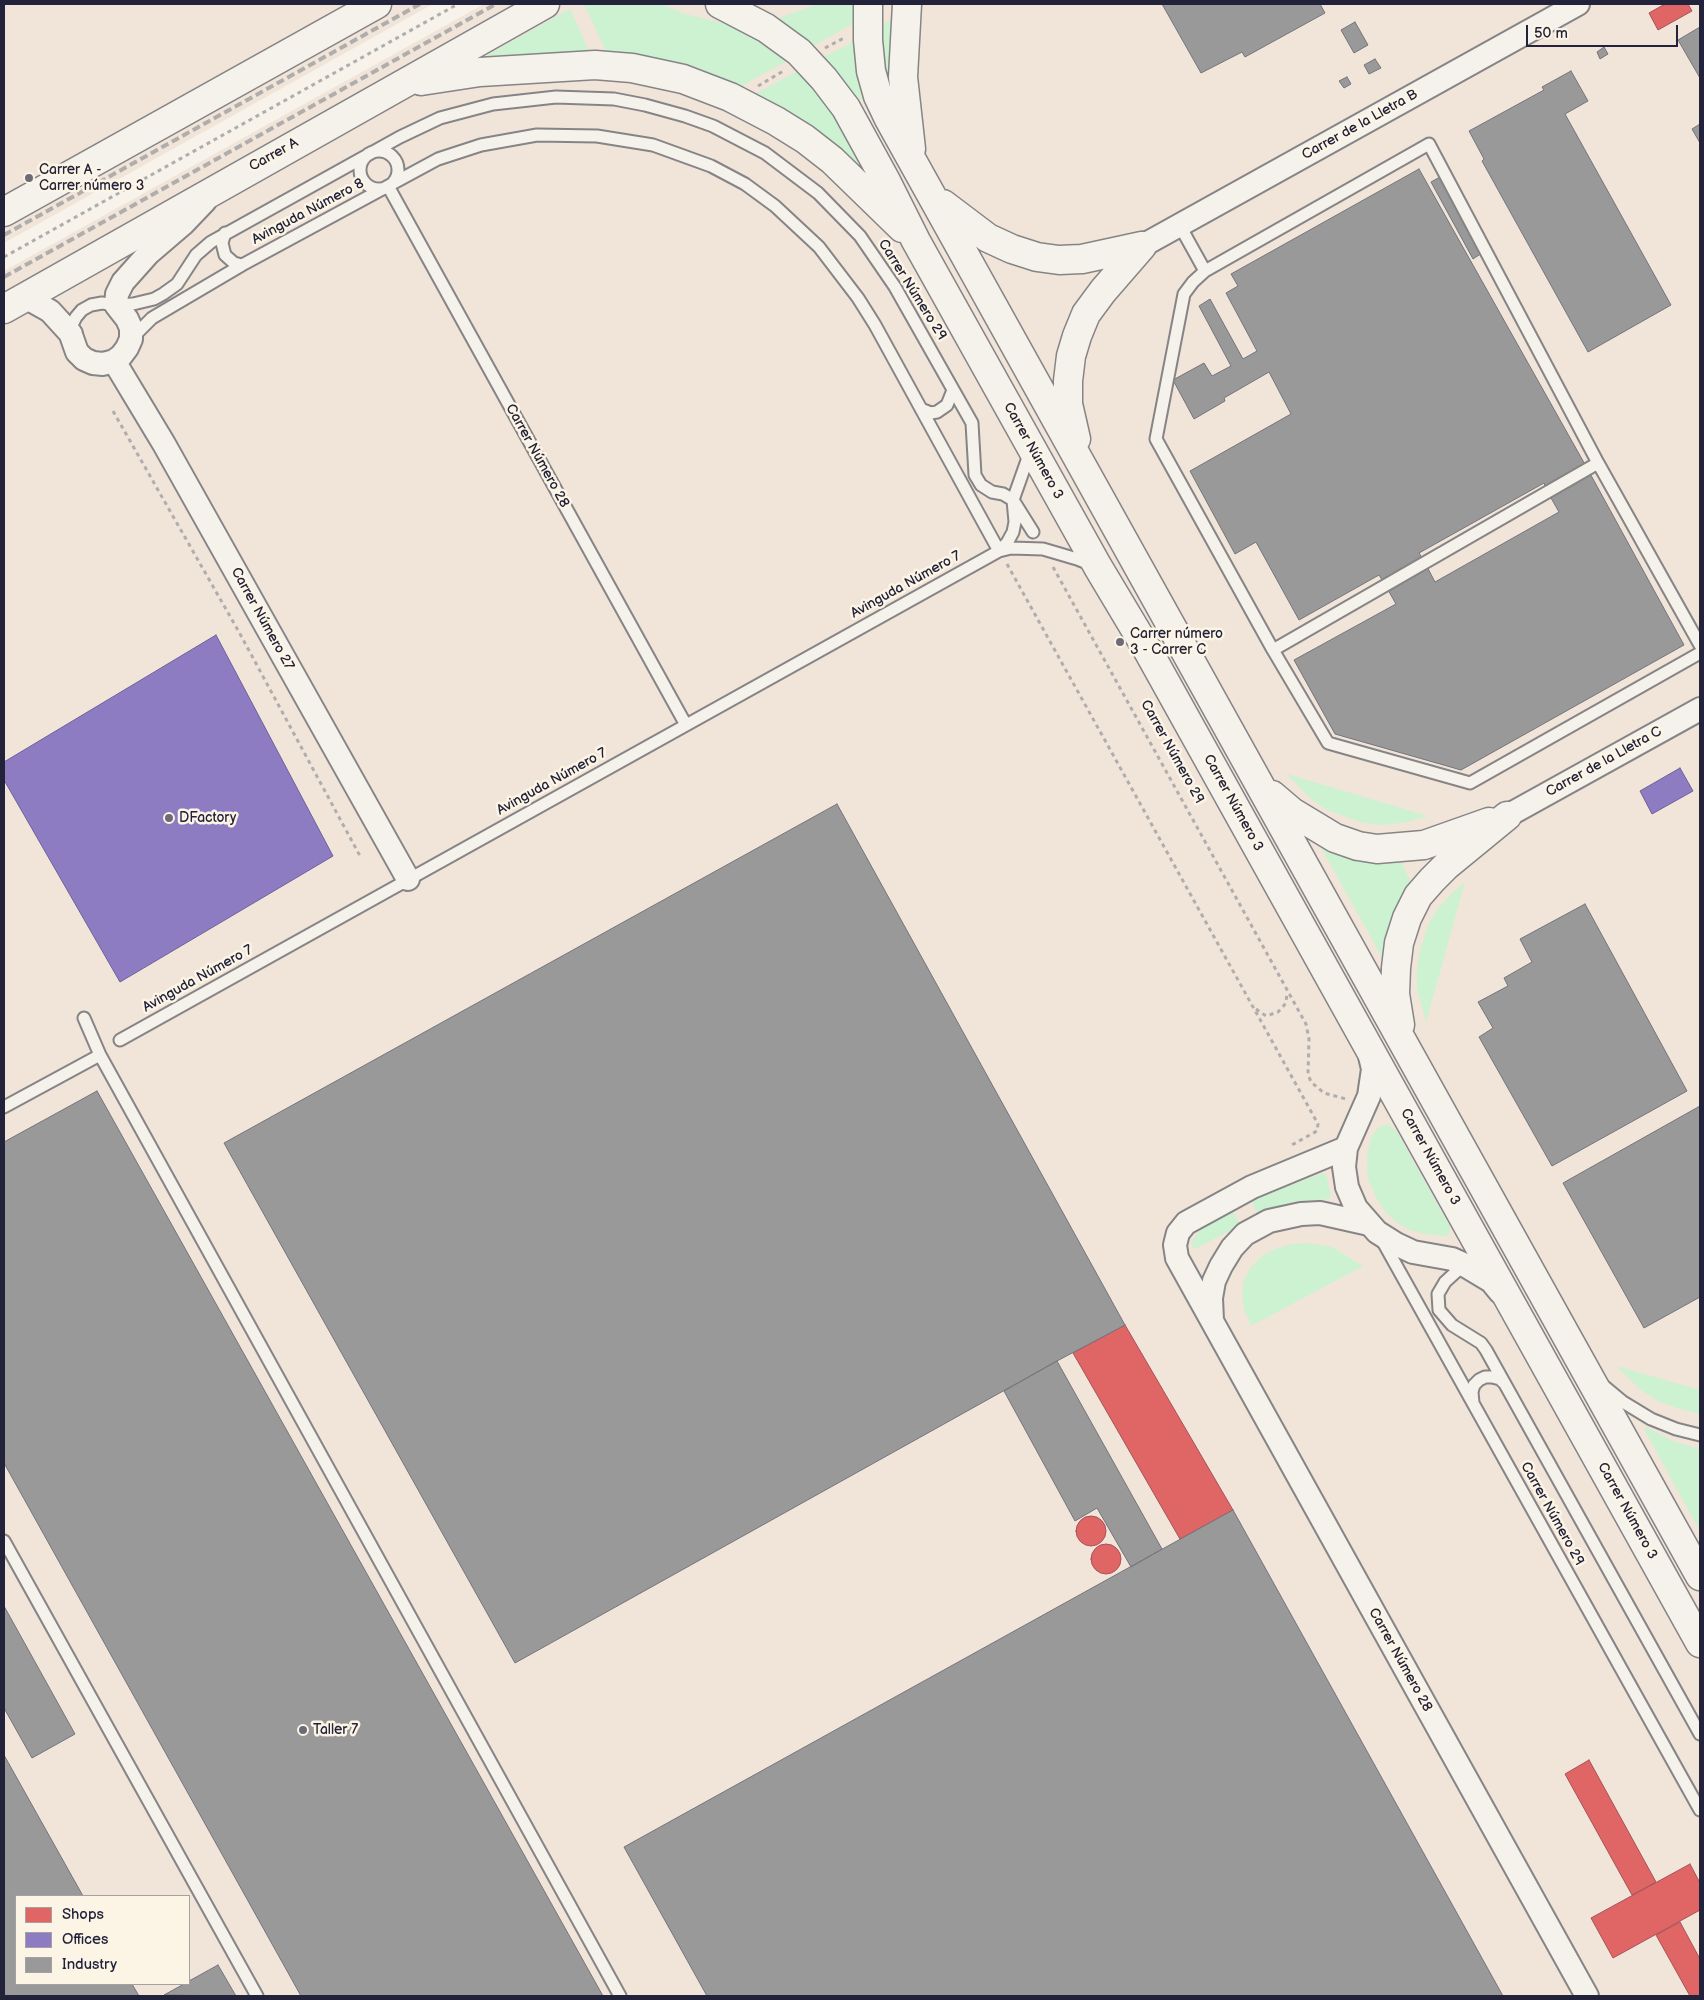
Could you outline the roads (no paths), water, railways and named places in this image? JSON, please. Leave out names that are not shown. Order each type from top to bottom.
[{"type":"main road","points":[[4,212],[378,4]]},
{"type":"main road","name":"Carrer A","points":[[15,303],[546,4]]},
{"type":"main road","name":"Carrer Número 3","points":[[720,4],[783,39],[806,58],[846,108],[916,241],[1098,567],[1147,649],[1700,1643]]},
{"type":"main road","points":[[868,4],[868,40],[871,71],[882,104],[912,161],[1700,1576]]},
{"type":"main road","points":[[907,4],[903,78],[912,161]]},
{"type":"main road","points":[[405,83],[480,72],[595,65],[632,68],[683,79],[730,96],[776,120],[804,139],[832,160],[916,241]]},
{"type":"main road","points":[[933,196],[988,238],[1012,249],[1037,257],[1059,260],[1082,259],[1142,246]]},
{"type":"main road","points":[[1081,465],[1068,404],[1070,364],[1077,336],[1086,314],[1142,246]]},
{"type":"main road","points":[[1260,785],[1292,812],[1313,826],[1336,838],[1358,846],[1377,849],[1424,845],[1508,816]]},
{"type":"main road","points":[[1404,1044],[1395,994],[1399,944],[1407,918],[1418,896],[1432,880],[1446,866],[1508,816]]},
{"type":"street","name":"Carrer de la Lletra B","points":[[1142,246],[1578,4]]},
{"type":"street","points":[[15,303],[50,311],[71,334],[77,352],[84,359],[103,364],[114,360],[127,348],[131,339],[131,328],[127,319],[116,305],[115,300],[123,282],[148,254],[183,224],[220,186]]},
{"type":"street","name":"Carrer Número 27","points":[[114,360],[164,444],[408,879]]},
{"type":"street","name":"Carrer de la Lletra C","points":[[1508,816],[1700,708]]},
{"type":"street","points":[[1367,1044],[1373,1069],[1372,1082],[1369,1096],[1346,1148],[1344,1167],[1347,1187],[1356,1208],[1373,1228],[1396,1244],[1413,1252],[1452,1259],[1471,1268],[1490,1281],[1514,1308]]},
{"type":"street","name":"Carrer Número 28","points":[[1346,1148],[1252,1187],[1186,1223],[1178,1233],[1175,1245],[1177,1258],[1587,1996]]},
{"type":"street","points":[[1213,1323],[1211,1298],[1214,1281],[1232,1248],[1245,1234],[1269,1221],[1301,1214],[1320,1213],[1373,1228]]},
{"type":"lane","name":"Carrer Número 29","points":[[370,154],[440,118],[493,104],[533,99],[585,97],[614,99],[685,116],[713,126],[765,153],[818,193],[860,236],[895,287],[972,423],[975,475],[981,485],[992,492],[1013,500]]},
{"type":"lane","points":[[388,186],[396,176],[396,164],[388,154],[376,151],[365,157],[360,168],[362,179],[371,187],[383,188],[388,186],[429,163],[458,152],[503,140],[537,136],[597,136],[625,140],[671,151],[711,166],[745,184],[775,206],[819,247],[858,298],[999,551]]},
{"type":"lane","points":[[1700,645],[1598,463],[1429,144],[1205,272],[1193,282],[1184,294],[1156,439],[1273,650],[1328,743],[1470,783],[1700,653]]},
{"type":"lane","name":"Avinguda Número 8","points":[[116,305],[154,299],[170,290],[177,284],[202,248],[225,233],[370,154]]},
{"type":"lane","name":"Avinguda Número 8","points":[[131,339],[152,318],[242,265],[388,186]]},
{"type":"lane","name":"Carrer Número 28","points":[[388,186],[686,726]]},
{"type":"lane","points":[[1180,226],[1205,272]]},
{"type":"lane","points":[[225,233],[222,250],[234,263],[242,265]]},
{"type":"lane","points":[[71,334],[72,325],[82,310],[96,304],[116,305]]},
{"type":"lane","points":[[921,409],[931,413],[937,412],[948,404],[953,390]]},
{"type":"lane","name":"Avinguda Número 7","points":[[999,551],[1013,532],[1015,522],[1013,500],[1032,448]]},
{"type":"lane","points":[[1273,650],[1598,463]]},
{"type":"lane","points":[[1013,500],[1033,532]]},
{"type":"lane","name":"Avinguda Número 7","points":[[120,1040],[999,551],[1011,548],[1043,550],[1077,558],[1098,567]]},
{"type":"lane","points":[[84,1018],[100,1055],[620,1996]]},
{"type":"lane","points":[[4,1107],[100,1055]]},
{"type":"lane","name":"Carrer Número 29","points":[[1373,1228],[1473,1402],[1700,1810]]},
{"type":"lane","name":"Carrer Número 29","points":[[1471,1268],[1457,1271],[1445,1282],[1438,1294],[1440,1310],[1452,1325],[1481,1343],[1507,1385],[1700,1734]]},
{"type":"lane","points":[[1583,1366],[1623,1402],[1637,1411],[1676,1429],[1700,1435]]},
{"type":"lane","points":[[1473,1402],[1472,1392],[1474,1386],[1485,1377],[1500,1380],[1507,1385]]},
{"type":"lane","points":[[4,1541],[257,1996]]},
{"type":"railway","points":[[4,235],[420,4]]},
{"type":"railway","points":[[4,277],[496,4]]},
{"type":"place","name":"Carrer A - Carrer número 3","points":[[29,178]]},
{"type":"place","name":"Carrer número 3 - Carrer C","points":[[1120,642]]},
{"type":"place","name":"DFactory","points":[[169,818]]},
{"type":"place","name":"Taller 7","points":[[303,1730]]}]
